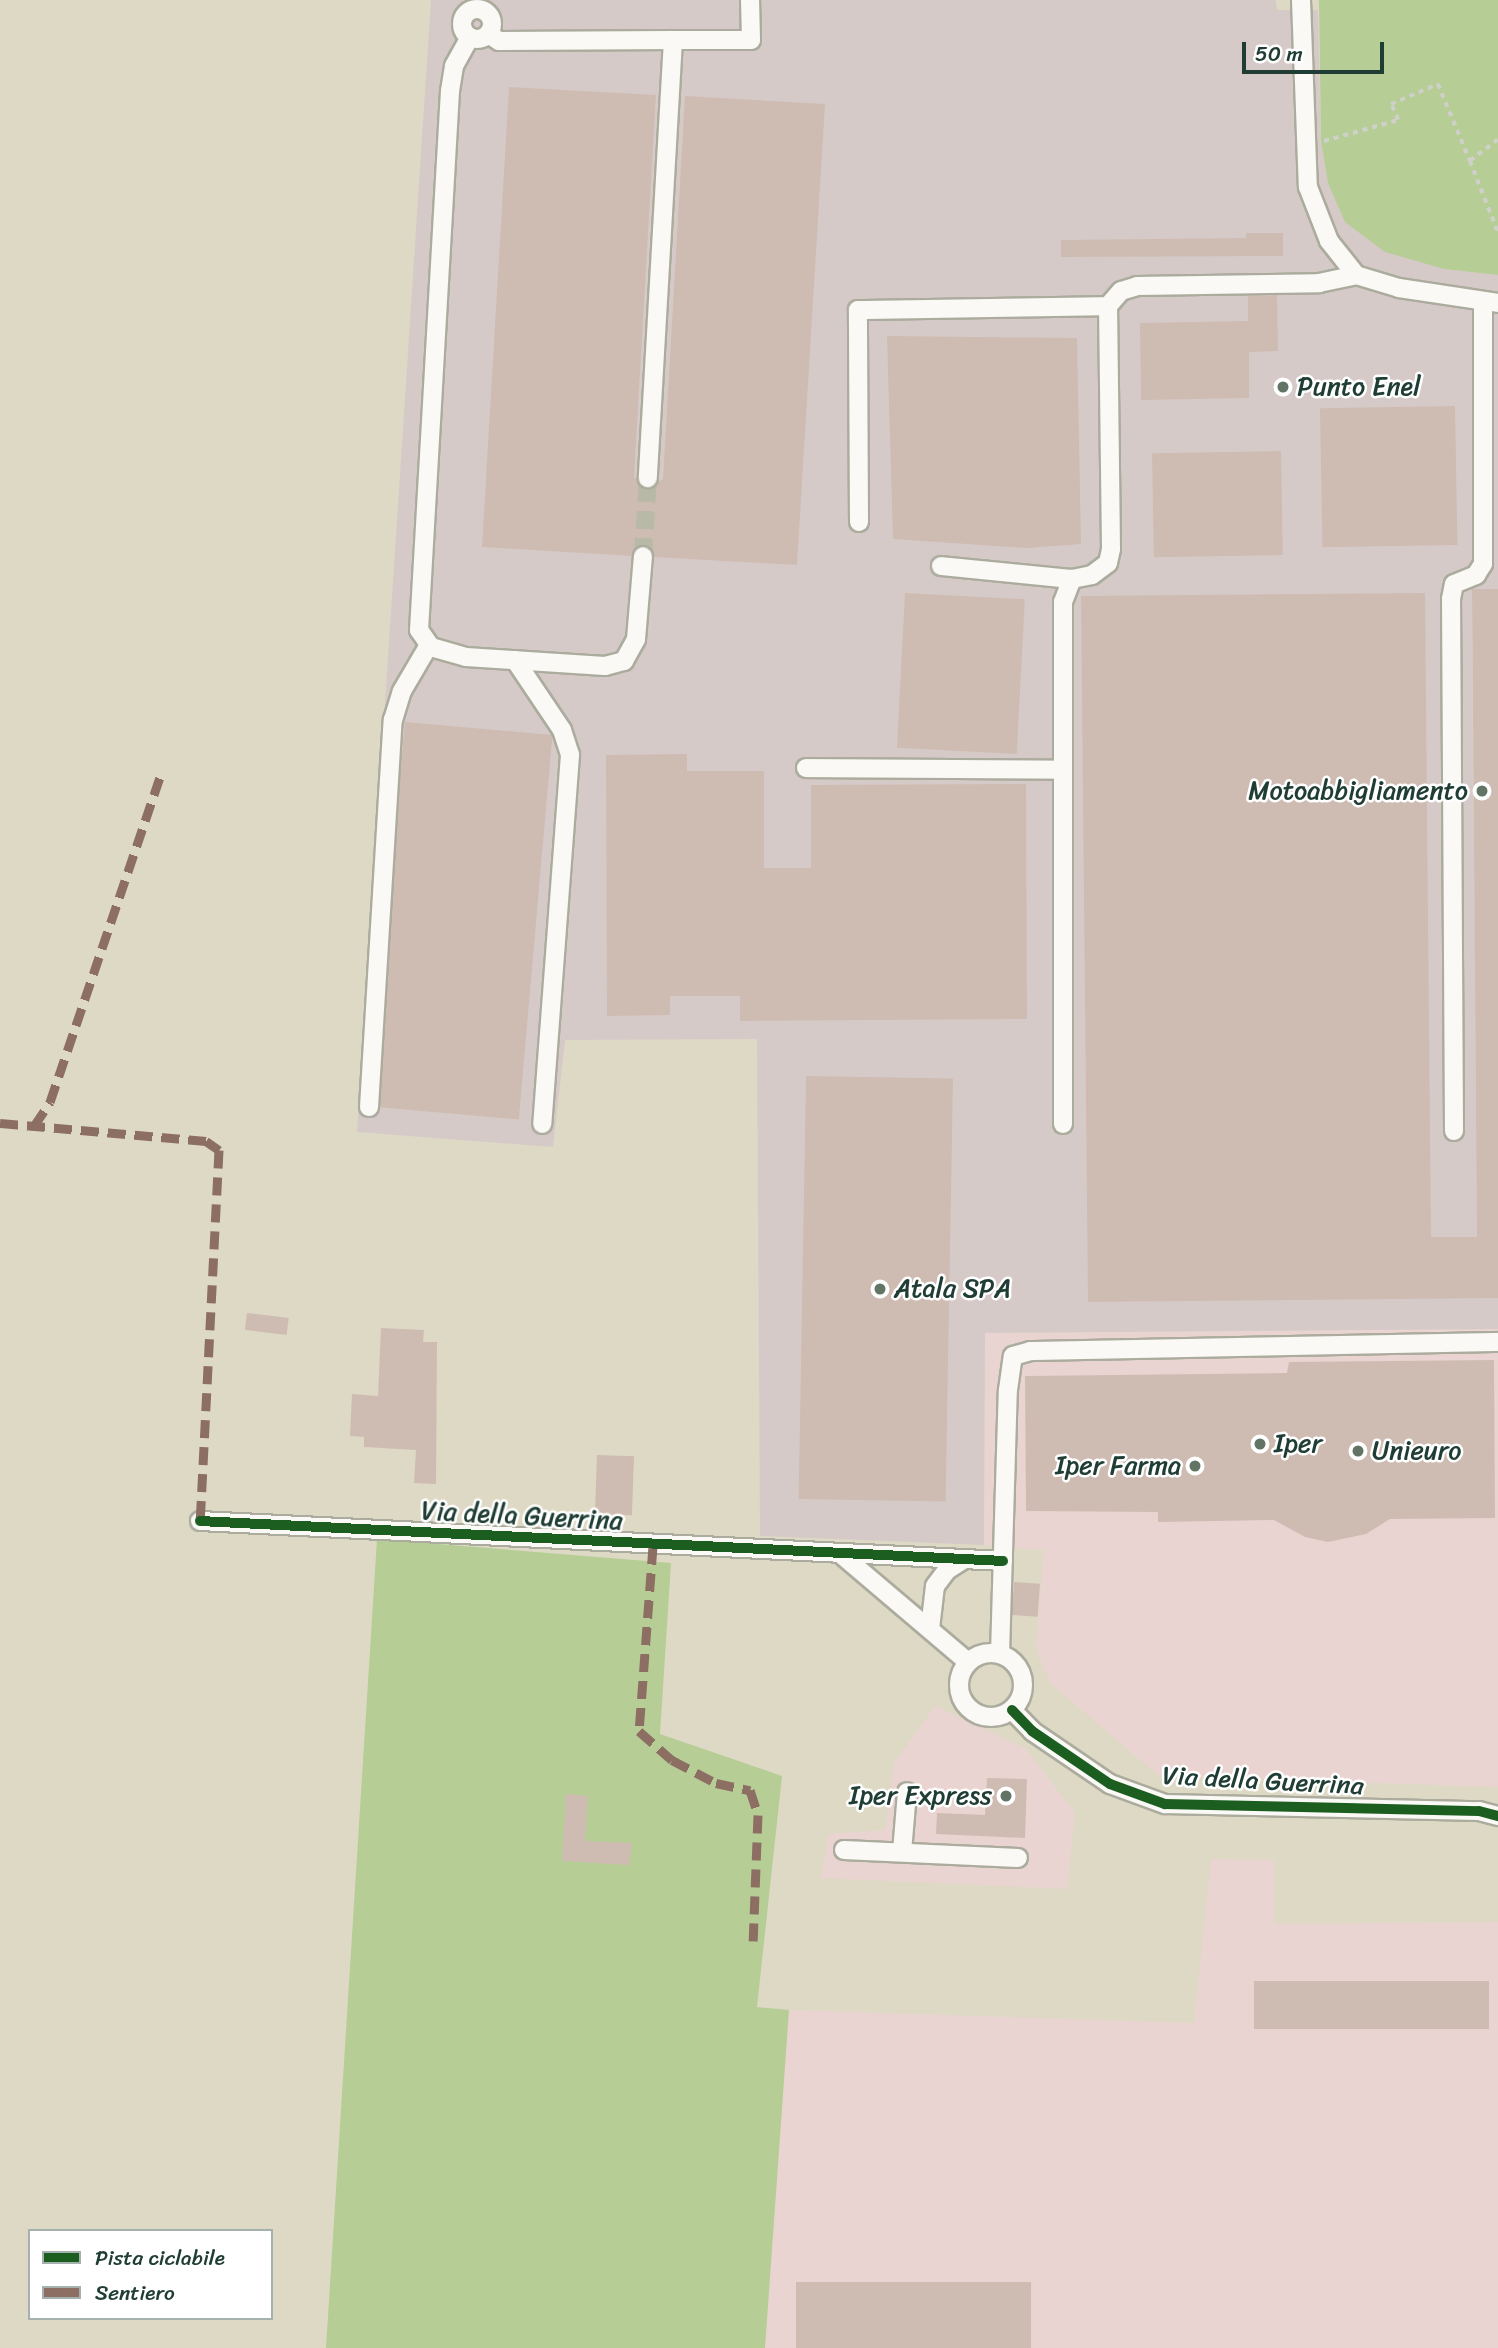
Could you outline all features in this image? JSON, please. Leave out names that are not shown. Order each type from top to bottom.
[{"type":"street","points":[[479,5],[463,20],[479,36],[499,41],[751,40],[750,0]]},
{"type":"street","points":[[1301,0],[1303,148],[1317,216],[1329,241],[1356,275]]},
{"type":"street","points":[[479,36],[454,66],[450,91],[416,616],[419,630],[429,645],[466,657],[605,666],[624,661],[636,639],[643,556]]},
{"type":"street","points":[[648,478],[673,40]]},
{"type":"street","points":[[941,566],[1072,579],[1092,575],[1108,563],[1111,549],[1108,306],[1121,292],[1137,286],[1319,283],[1356,275],[1490,303],[1483,564],[1476,575],[1454,584],[1451,599],[1454,1131]]},
{"type":"street","points":[[859,522],[858,310],[1108,306]]},
{"type":"street","points":[[1063,1124],[1063,602],[1072,579]]},
{"type":"street","points":[[369,1107],[393,720],[402,691],[429,645]]},
{"type":"street","points":[[516,660],[562,730],[570,755],[542,1124]]},
{"type":"street","points":[[806,768],[1063,770]]},
{"type":"street","points":[[1000,1654],[978,1656],[968,1662],[959,1679],[965,1706],[989,1718],[1012,1710],[1022,1694],[1021,1674],[1000,1654],[1004,1513],[1013,1356],[1030,1351],[1498,1342]]},
{"type":"street","name":"Via della Guerrina","points":[[200,1521],[843,1556],[1003,1561]]},
{"type":"street","points":[[843,1556],[968,1662]]},
{"type":"street","points":[[930,1629],[935,1586],[947,1570],[963,1560]]},
{"type":"street","name":"Via della Guerrina","points":[[1012,1710],[1032,1731],[1110,1784],[1165,1804],[1479,1811],[1498,1816]]},
{"type":"street","points":[[902,1852],[907,1792]]},
{"type":"street","points":[[844,1850],[1018,1857]]},
{"type":"path","points":[[1303,148],[1398,120],[1391,104],[1438,84],[1498,232]]},
{"type":"path","points":[[1470,161],[1483,156],[1498,141]]},
{"type":"shaded area","points":[[431,0],[1276,0],[1277,10],[1318,10],[1321,141],[1328,183],[1444,269],[1498,275],[1498,589],[1472,589],[1473,755],[1498,755],[1473,765],[1475,935],[1498,935],[1475,945],[1476,1114],[1498,1114],[1498,1329],[985,1333],[984,1545],[760,1536],[757,1039],[565,1040],[553,1147],[357,1132]]},
{"type":"shaded area","points":[[1498,1329],[1498,1787],[1159,1776],[1050,1683],[1036,1648],[1044,1550],[984,1545],[984,1333]]},
{"type":"shaded area","points":[[935,1706],[1025,1748],[1075,1813],[1067,1889],[821,1878],[829,1834],[885,1830],[894,1763]]},
{"type":"shaded area","points":[[1211,1859],[1274,1860],[1274,1924],[1498,1922],[1498,2348],[765,2348],[789,2010],[1194,2023]]},
{"type":"green space","points":[[1319,0],[1498,0],[1498,275],[1444,269],[1385,252],[1345,222],[1328,183],[1321,141]]},
{"type":"green space","points":[[377,1539],[671,1563],[660,1734],[782,1776],[757,2007],[789,2010],[765,2348],[326,2348]]},
{"type":"building","points":[[509,87],[656,95],[634,477],[647,489],[663,479],[685,96],[825,104],[797,565],[654,557],[643,545],[632,556],[482,547]]},
{"type":"building","points":[[1246,233],[1283,233],[1283,256],[1061,257],[1061,240],[1246,238]]},
{"type":"building","points":[[1277,295],[1278,351],[1249,352],[1249,398],[1141,400],[1140,323],[1248,321],[1248,296]]},
{"type":"building","points":[[887,336],[1077,338],[1081,544],[1027,548],[893,539]]},
{"type":"building","points":[[1455,406],[1457,545],[1322,547],[1320,408]]},
{"type":"building","points":[[1281,451],[1283,555],[1154,557],[1152,453]]},
{"type":"building","points":[[1472,589],[1498,589],[1498,1298],[1088,1302],[1081,596],[1425,593],[1431,1237],[1477,1237]]},
{"type":"building","points":[[905,593],[1025,599],[1017,754],[897,748]]},
{"type":"building","points":[[405,722],[552,735],[519,1119],[371,1107]]},
{"type":"building","points":[[687,754],[687,771],[764,771],[764,868],[811,868],[811,785],[1026,784],[1027,1019],[740,1021],[740,996],[670,996],[670,1015],[607,1016],[606,755]]},
{"type":"building","name":"Atala SPA","points":[[806,1076],[953,1079],[946,1502],[799,1499]]},
{"type":"building","points":[[247,1313],[289,1318],[287,1335],[245,1330]]},
{"type":"building","points":[[381,1328],[424,1330],[423,1342],[437,1342],[436,1484],[414,1483],[416,1450],[364,1447],[364,1437],[350,1436],[352,1394],[378,1396]]},
{"type":"building","name":"Iper","points":[[1494,1360],[1495,1518],[1390,1519],[1366,1534],[1328,1542],[1305,1537],[1274,1520],[1158,1522],[1158,1512],[1026,1511],[1025,1376],[1287,1373],[1289,1362]]},
{"type":"building","points":[[597,1455],[634,1456],[632,1515],[595,1514]]},
{"type":"building","points":[[1014,1582],[1040,1584],[1038,1617],[1012,1615]]},
{"type":"building","name":"Iper Express","points":[[987,1778],[1027,1779],[1025,1838],[936,1834],[937,1813],[985,1815]]},
{"type":"building","points":[[566,1794],[588,1796],[585,1841],[632,1843],[629,1865],[562,1861]]},
{"type":"building","points":[[1254,1981],[1489,1981],[1489,2029],[1254,2029]]},
{"type":"building","points":[[796,2282],[1031,2282],[1031,2348],[796,2348]]},
{"type":"tunnel","points":[[643,556],[648,478]]},
{"type":"marked path","points":[[34,1126],[50,1102],[162,771]]},
{"type":"marked path","points":[[0,1123],[206,1141],[219,1150],[200,1521]]},
{"type":"marked path","points":[[653,1546],[639,1731],[672,1760],[716,1783],[750,1790],[758,1815],[753,1946]]},
{"type":"cycle path","points":[[200,1521],[1003,1561]]},
{"type":"cycle path","points":[[1012,1710],[1032,1731],[1110,1784],[1165,1804],[1479,1811],[1498,1816]]},
{"type":"place","name":"Punto Enel","points":[[1283,387]]},
{"type":"place","name":"Motoabbigliamento","points":[[1482,791]]},
{"type":"place","name":"Atala SPA","points":[[880,1289]]},
{"type":"place","name":"Iper","points":[[1260,1444]]},
{"type":"place","name":"Unieuro","points":[[1358,1451]]},
{"type":"place","name":"Iper Farma","points":[[1195,1466]]},
{"type":"place","name":"Iper Express","points":[[1006,1796]]}]
